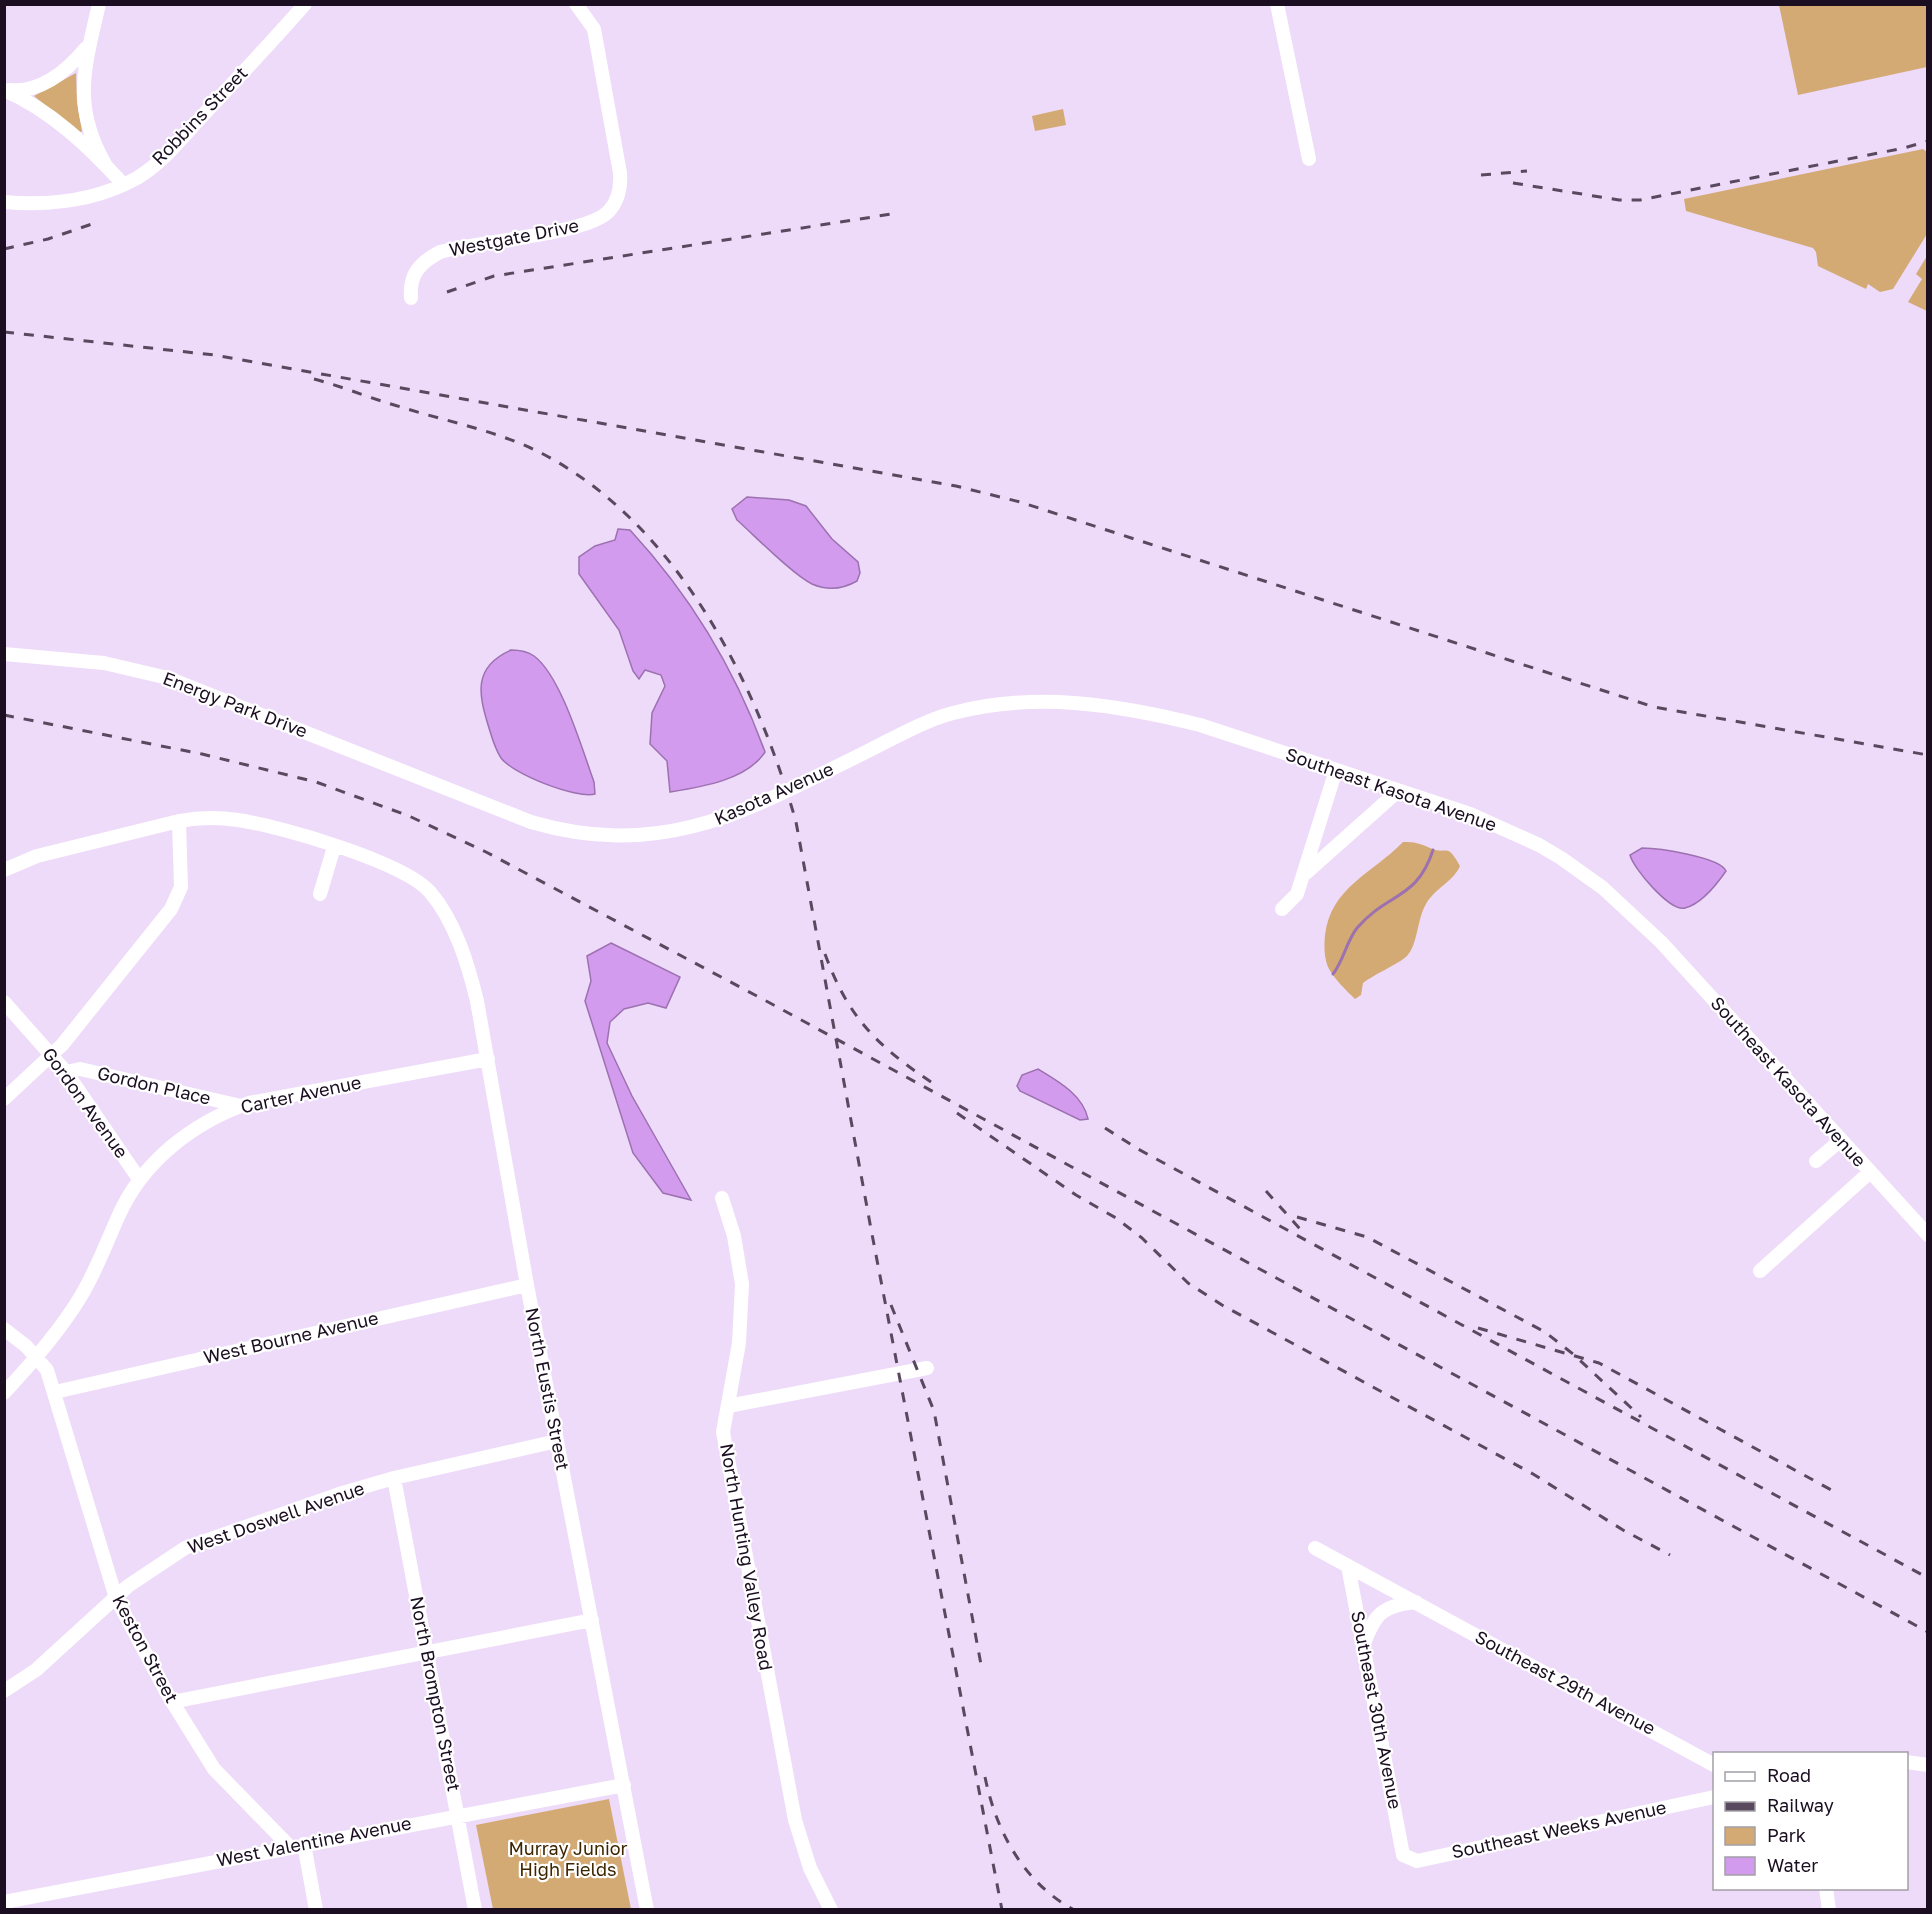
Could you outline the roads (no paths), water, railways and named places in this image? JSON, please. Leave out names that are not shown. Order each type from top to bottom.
[{"type":"street","points":[[99,4],[82,81],[84,104],[92,140],[105,164]]},
{"type":"street","name":"Robbins Street","points":[[4,202],[56,204],[96,194],[123,184],[153,167],[305,4]]},
{"type":"street","points":[[1277,4],[1308,159]]},
{"type":"street","name":"Westgate Drive","points":[[411,298],[410,285],[415,271],[429,257],[440,252],[580,226],[608,212],[616,200],[621,188],[620,173],[594,29],[590,20],[577,5]]},
{"type":"street","points":[[4,90],[28,88],[54,78],[66,70],[90,44]]},
{"type":"street","points":[[4,90],[47,114],[105,164],[123,184]]},
{"type":"street","name":"Energy Park Drive","points":[[4,654],[104,663],[168,678],[456,793]]},
{"type":"street","name":"Kasota Avenue","points":[[456,793],[560,830],[612,836],[684,830],[740,813],[932,720],[983,706],[1016,702]]},
{"type":"street","name":"Southeast Kasota Avenue","points":[[1016,702],[1081,704],[1155,714],[1200,725],[1470,814],[1539,845],[1603,888],[1661,942],[1928,1235]]},
{"type":"street","points":[[1282,909],[1297,894],[1336,770]]},
{"type":"street","points":[[1304,875],[1398,791]]},
{"type":"street","points":[[4,870],[37,856],[179,821],[197,818],[236,819],[262,824],[334,847],[320,894]]},
{"type":"street","points":[[4,1100],[52,1056],[86,1017],[178,897],[181,878],[179,821]]},
{"type":"street","name":"North Eustis Street","points":[[334,847],[418,880],[443,911],[463,955],[477,1001],[527,1285],[647,1910]]},
{"type":"street","name":"Gordon Avenue","points":[[4,1002],[66,1072],[140,1179]]},
{"type":"street","name":"Carter Avenue","points":[[4,1393],[36,1356],[81,1296],[96,1269],[118,1217],[140,1179],[186,1135],[241,1106],[488,1059]]},
{"type":"street","name":"Gordon Place","points":[[66,1072],[80,1069],[241,1106]]},
{"type":"street","points":[[1816,1161],[1841,1140]]},
{"type":"street","points":[[1760,1271],[1870,1172]]},
{"type":"street","name":"North Hunting Valley Road","points":[[722,1198],[734,1236],[742,1284],[738,1343],[723,1432],[789,1796],[804,1852],[831,1910]]},
{"type":"street","name":"West Bourne Avenue","points":[[55,1392],[527,1285]]},
{"type":"street","name":"Keston Street","points":[[4,1329],[36,1356],[47,1370],[116,1599],[172,1702],[196,1743],[220,1777],[290,1847]]},
{"type":"street","points":[[728,1406],[927,1368]]},
{"type":"street","name":"West Doswell Avenue","points":[[4,1691],[36,1670],[136,1581],[185,1548],[339,1494],[394,1478],[557,1442]]},
{"type":"street","name":"North Brompton Street","points":[[394,1478],[475,1910]]},
{"type":"street","name":"Southeast 29th Avenue","points":[[1315,1548],[1713,1764]]},
{"type":"street","name":"Southeast 30th Avenue","points":[[1348,1566],[1403,1855]]},
{"type":"street","points":[[1364,1646],[1373,1620],[1392,1605],[1416,1602]]},
{"type":"street","points":[[172,1702],[592,1620]]},
{"type":"street","points":[[1908,1761],[1928,1765]]},
{"type":"street","name":"West Valentine Avenue","points":[[4,1902],[624,1785]]},
{"type":"street","name":"Southeast Weeks Avenue","points":[[1403,1855],[1417,1860],[1713,1797]]},
{"type":"street","points":[[304,1845],[316,1910]]},
{"type":"street","points":[[1826,1890],[1829,1910]]},
{"type":"water","points":[[747,497],[789,500],[806,506],[832,539],[858,562],[860,573],[857,581],[846,586],[824,588],[804,579],[737,520],[732,509]]},
{"type":"water","points":[[618,529],[630,530],[672,580],[709,634],[740,691],[765,752],[757,762],[735,776],[709,785],[670,792],[667,761],[650,744],[652,713],[665,686],[661,675],[645,670],[639,679],[633,671],[619,630],[579,574],[579,557],[595,546],[615,540]]},
{"type":"water","points":[[511,650],[523,651],[534,656],[553,679],[577,733],[594,782],[595,794],[574,793],[545,784],[518,771],[499,755],[482,703],[482,682],[484,673],[490,664]]},
{"type":"water","points":[[1642,848],[1701,858],[1721,866],[1726,871],[1703,898],[1691,906],[1678,907],[1653,888],[1633,861],[1630,855]]},
{"type":"water","points":[[611,943],[680,977],[666,1008],[648,1003],[624,1009],[610,1022],[607,1043],[632,1096],[691,1200],[663,1193],[633,1153],[585,1001],[591,981],[587,956]]},
{"type":"water","points":[[1038,1069],[1075,1096],[1085,1110],[1088,1119],[1080,1120],[1020,1091],[1017,1086],[1022,1075]]},
{"type":"waterway","points":[[1333,974],[1357,928],[1369,916],[1401,894],[1419,878],[1433,850]]},
{"type":"railway","points":[[1513,183],[1619,200],[1640,200],[1904,148],[1928,141]]},
{"type":"railway","points":[[1481,175],[1527,171]]},
{"type":"railway","points":[[447,292],[494,276],[898,213]]},
{"type":"railway","points":[[4,249],[48,239],[95,223]]},
{"type":"railway","points":[[4,332],[214,355],[956,486],[1020,502],[1654,707],[1928,755]]},
{"type":"railway","points":[[314,379],[509,439],[543,454],[591,484],[634,521],[672,565],[705,612],[734,663],[759,716],[796,822],[871,1229],[1002,1910]]},
{"type":"railway","points":[[4,715],[202,754],[316,782],[409,816],[486,852],[770,1003],[1928,1632]]},
{"type":"railway","points":[[825,954],[844,995],[866,1028],[894,1055],[931,1082]]},
{"type":"railway","points":[[957,1113],[1076,1195],[1116,1218],[1142,1238],[1188,1283],[1222,1305],[1533,1474],[1623,1530],[1670,1555]]},
{"type":"railway","points":[[1105,1128],[1138,1149],[1928,1578]]},
{"type":"railway","points":[[1266,1191],[1300,1229]]},
{"type":"railway","points":[[1297,1217],[1367,1237],[1545,1332],[1573,1354],[1641,1417]]},
{"type":"railway","points":[[891,1305],[934,1411],[982,1670]]},
{"type":"railway","points":[[1478,1328],[1599,1363],[1835,1492]]},
{"type":"railway","points":[[985,1777],[996,1817],[1014,1853],[1040,1885],[1074,1910]]},
{"type":"park label","name":"Murray Junior High Fields","points":[[568,1859]]}]
